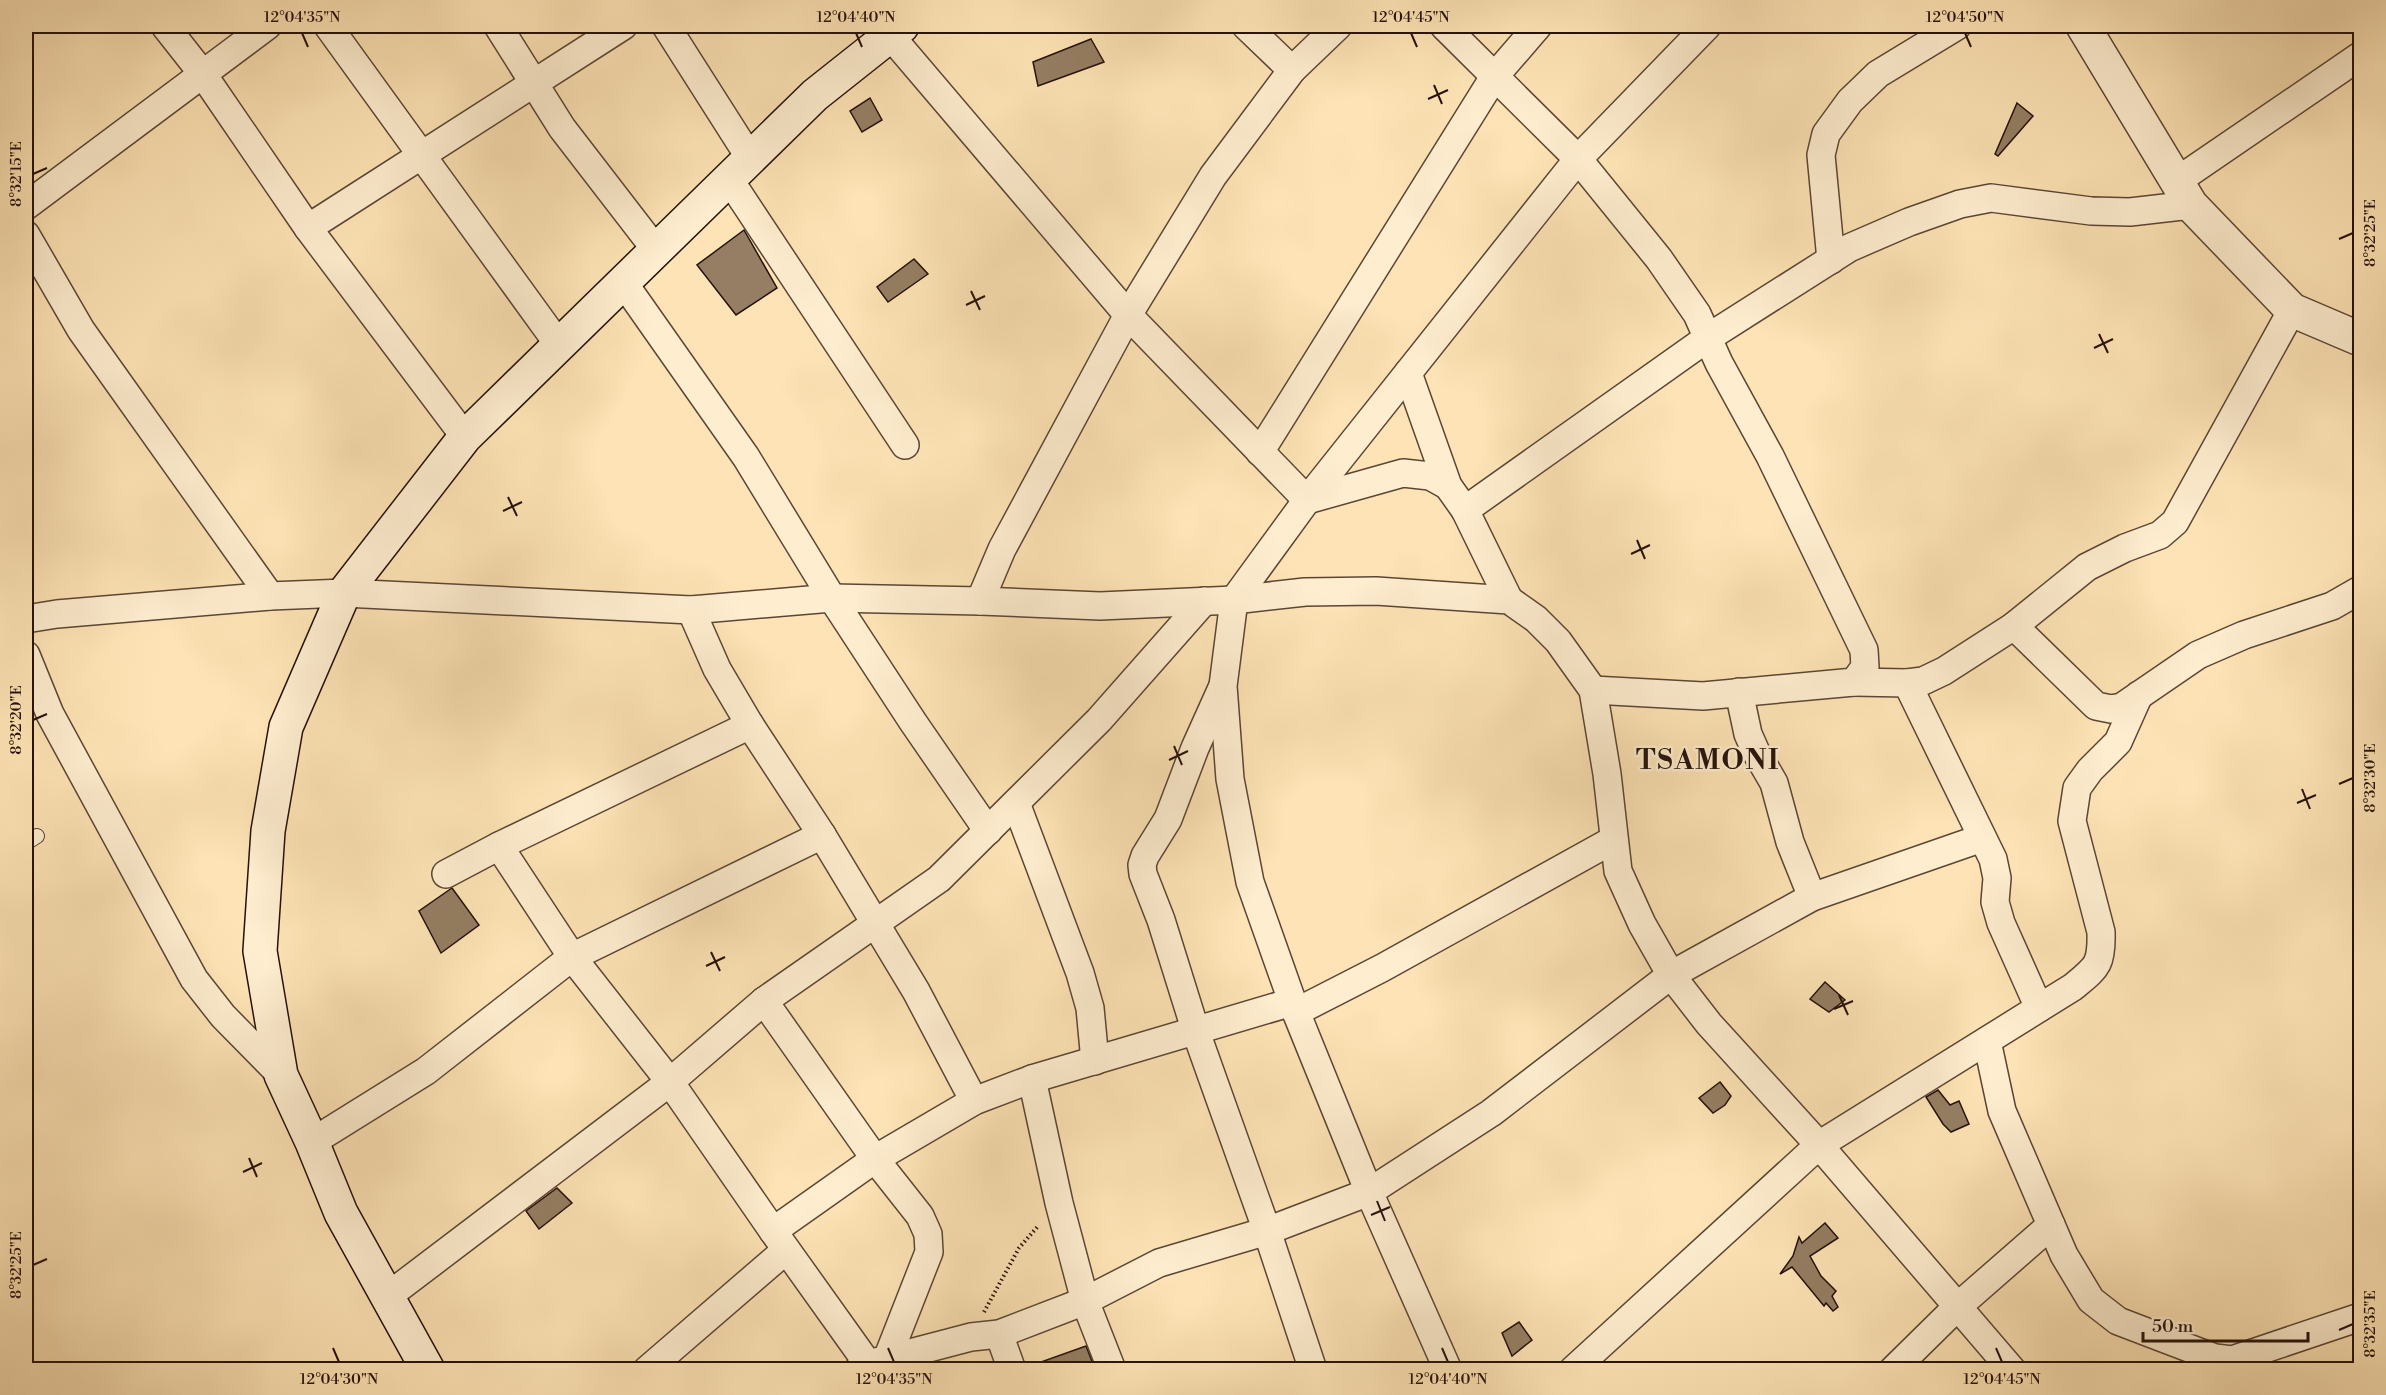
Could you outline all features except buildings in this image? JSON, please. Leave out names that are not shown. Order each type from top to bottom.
[{"type":"main road","points":[[2083,26],[2184,193],[2292,310],[2360,338]]},
{"type":"main road","points":[[428,1370],[341,1213],[281,1075],[260,951],[268,831],[286,728],[344,593],[465,437],[815,95],[891,29]]},
{"type":"street","points":[[165,26],[202,73],[308,228],[465,437]]},
{"type":"street","points":[[26,206],[267,26]]},
{"type":"street","points":[[328,26],[559,345]]},
{"type":"street","points":[[498,26],[562,128],[656,250]]},
{"type":"street","points":[[308,228],[623,26]]},
{"type":"street","points":[[666,26],[740,169],[905,445]]},
{"type":"street","points":[[1246,26],[1292,70]]},
{"type":"street","points":[[980,601],[1002,549],[1128,315],[1213,176],[1292,70],[1338,26]]},
{"type":"street","points":[[1444,26],[1578,159],[1659,259],[1697,314],[1719,363],[1770,456],[1864,650],[1865,667],[1854,682]]},
{"type":"street","points":[[1260,452],[1494,77],[1538,26]]},
{"type":"street","points":[[1448,1370],[1369,1192],[1294,1007],[1250,882],[1230,779],[1223,686],[1234,600],[1307,500],[1578,159],[1707,26]]},
{"type":"street","points":[[1831,260],[1821,155],[1826,134],[1850,101],[1878,74],[1957,26]]},
{"type":"street","points":[[891,29],[1128,315],[1307,500]]},
{"type":"street","points":[[1465,510],[1709,337],[1849,248],[1909,222],[1960,204],[1991,198],[2091,211],[2130,212],[2184,193],[2361,56]]},
{"type":"street","points":[[26,235],[81,330],[270,596]]},
{"type":"street","points":[[623,282],[746,457],[832,598],[988,831]]},
{"type":"street","points":[[1593,690],[1703,696],[1854,682],[1906,683],[1923,681],[1944,671],[2014,626],[2087,567],[2125,548],[2160,535],[2175,522],[2292,310]]},
{"type":"street","points":[[1408,373],[1448,486],[1465,510],[1509,600],[1536,619],[1558,640],[1593,690],[1618,871],[1642,924],[1671,975],[1709,1024],[1819,1145],[1956,1308],[2012,1370]]},
{"type":"street","points":[[1307,500],[1404,473],[1430,476],[1448,486]]},
{"type":"street","points":[[26,619],[57,614],[270,596],[344,593],[691,610],[832,598],[1100,606],[1234,600],[1305,592],[1376,591],[1509,600]]},
{"type":"street","points":[[2014,626],[2096,706],[2111,709],[2122,707],[2198,655],[2244,635],[2332,606],[2361,591]]},
{"type":"street","points":[[388,1296],[670,1082],[764,1001],[939,879],[1099,720],[1204,601]]},
{"type":"street","points":[[691,610],[717,669],[750,725],[822,835],[916,991],[974,1101]]},
{"type":"street","points":[[26,655],[50,714],[194,980],[223,1016],[281,1075]]},
{"type":"street","points":[[1906,683],[1993,859],[1997,878],[1995,902],[2001,923],[2039,1008]]},
{"type":"street","points":[[1223,686],[1167,819],[1142,865],[1143,874],[1161,920],[1196,1032],[1268,1230],[1313,1370]]},
{"type":"street","points":[[1739,692],[1748,734],[1774,783],[1790,842],[1812,897]]},
{"type":"street","points":[[1573,1370],[1819,1145],[2073,987],[2096,968],[2101,949],[2101,932],[2072,821],[2078,788],[2090,770],[2118,742],[2139,695]]},
{"type":"street","points":[[446,874],[499,846],[750,725]]},
{"type":"street","points":[[1016,803],[1080,973],[1090,1008],[1095,1061]]},
{"type":"street","points":[[312,1142],[426,1071],[572,957],[822,835]]},
{"type":"street","points":[[871,1364],[971,1337],[999,1334],[1085,1302],[1159,1263],[1268,1230],[1369,1192],[1491,1113],[1671,975],[1812,897],[1982,838]]},
{"type":"street","points":[[647,1370],[779,1240],[875,1160],[974,1101],[1032,1079],[1196,1032],[1294,1007],[1382,968],[1613,840]]},
{"type":"street","points":[[499,846],[572,957],[670,1082],[779,1240],[871,1364]]},
{"type":"street","points":[[764,1001],[875,1160],[920,1216],[928,1234],[929,1252],[871,1364]]},
{"type":"street","points":[[1987,1041],[2002,1111],[2064,1255],[2091,1300],[2118,1321],[2222,1364],[2361,1317]]},
{"type":"street","points":[[1032,1079],[1059,1203],[1085,1302],[1112,1370]]},
{"type":"street","points":[[1893,1370],[1956,1308],[2051,1225]]},
{"type":"street","points":[[999,1334],[1012,1370]]},
{"type":"path","points":[[971,1337],[1019,1248],[1059,1203]]},
{"type":"district","name":"TSAMONI","points":[[1708,760]]}]
